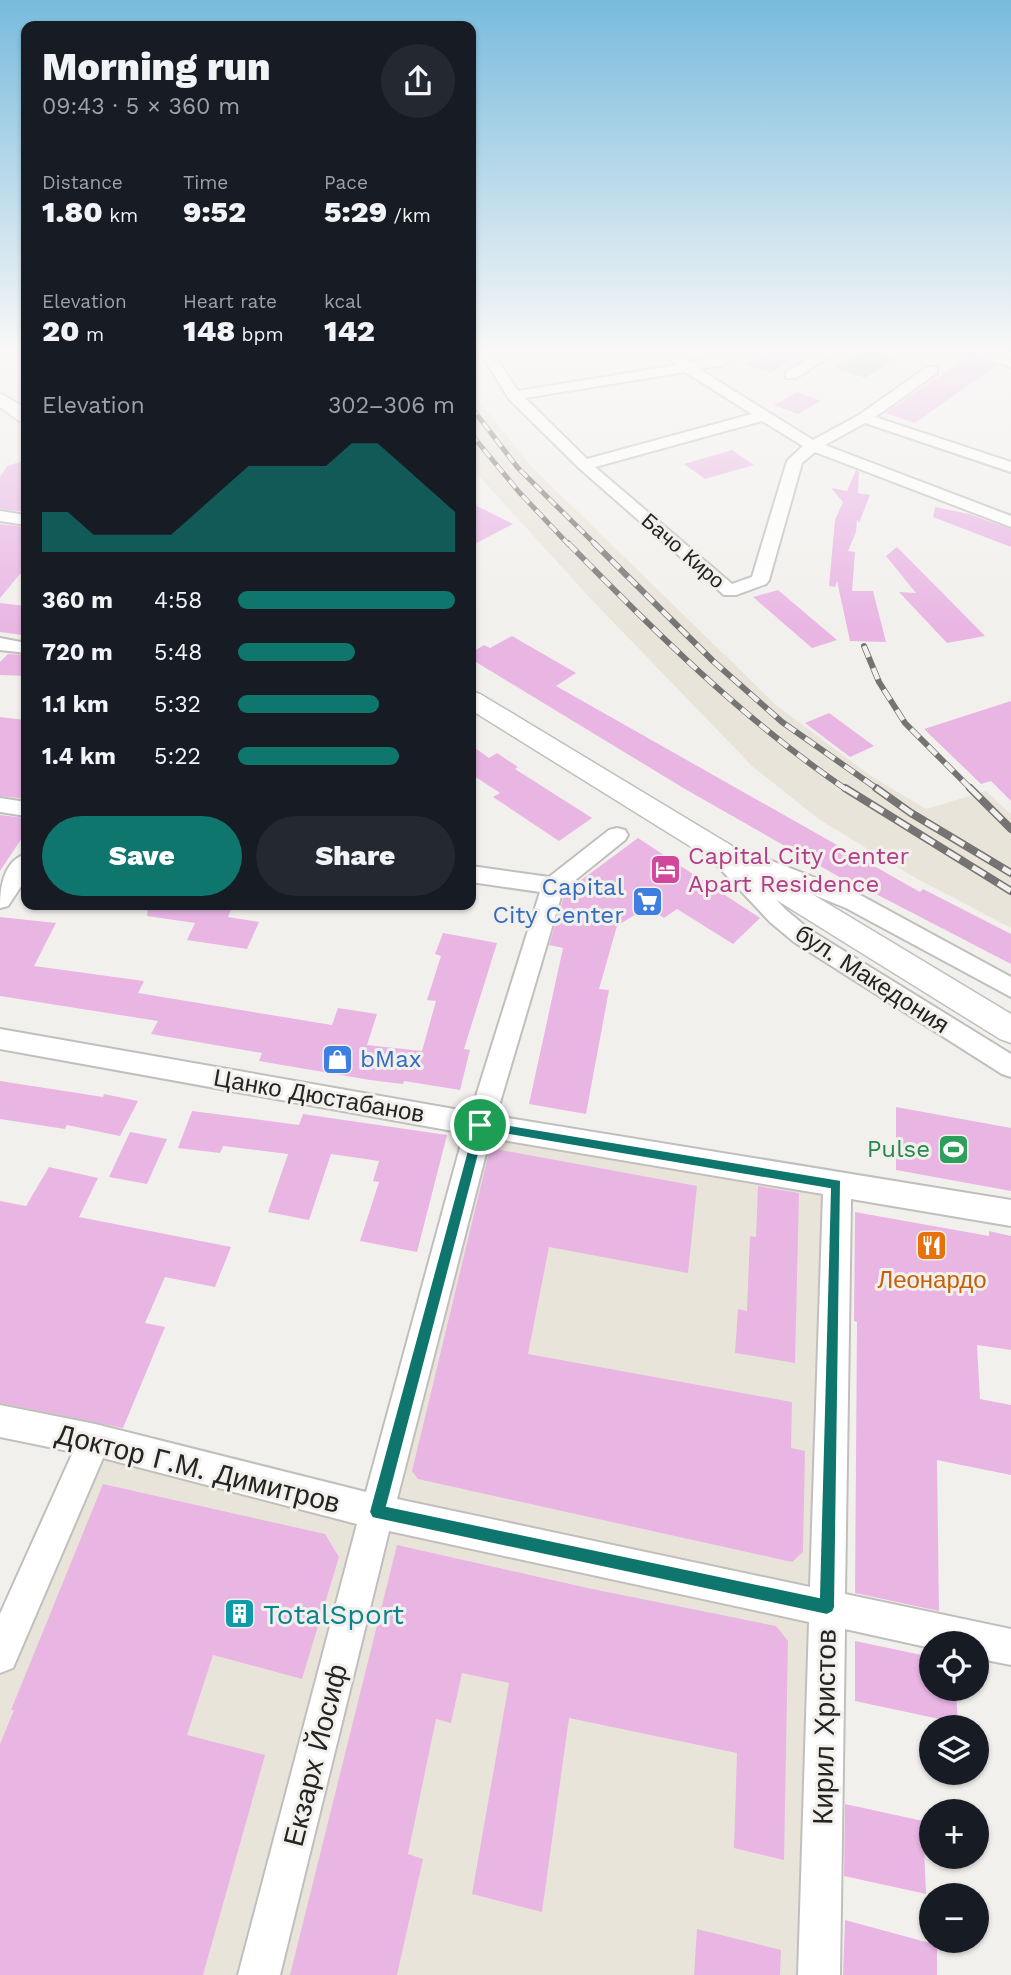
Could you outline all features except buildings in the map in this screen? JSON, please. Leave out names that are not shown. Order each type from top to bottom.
[{"type":"main road","points":[[476,702],[1011,1030]]},
{"type":"street","name":"Бачо Киро","points":[[561,442],[730,592],[760,580],[795,461],[813,446]]},
{"type":"street","points":[[584,465],[667,442]]},
{"type":"street","points":[[806,442],[1011,522]]},
{"type":"street","points":[[813,446],[820,442]]},
{"type":"street","points":[[936,442],[1011,467]]},
{"type":"street","points":[[0,516],[21,519]]},
{"type":"street","points":[[0,644],[21,647]]},
{"type":"street","points":[[0,805],[21,808]]},
{"type":"street","points":[[476,875],[553,886],[617,835]]},
{"type":"street","name":"бул. Македония","points":[[711,846],[854,902],[1011,988]]},
{"type":"street","name":"бул. Македония","points":[[711,846],[778,916],[802,936],[1001,1061]]},
{"type":"street","points":[[0,901],[21,870]]},
{"type":"street","name":"Екзарх Йосиф","points":[[260,1975],[377,1512],[480,1125],[553,886]]},
{"type":"street","name":"Цанко Дюстабанов","points":[[0,1039],[480,1125],[1011,1213]]},
{"type":"street","name":"Кирил Христов","points":[[819,1975],[836,1184]]},
{"type":"street","name":"Доктор Г.М. Димитров","points":[[0,1421],[95,1440],[377,1512],[1011,1647]]},
{"type":"street","points":[[0,1655],[95,1440]]},
{"type":"shaded area","points":[[476,442],[512,442],[530,465],[777,706],[871,776],[926,809],[986,791],[1011,814],[1011,928],[912,876],[820,820],[753,767],[590,598],[476,473]]},
{"type":"shaded area","points":[[480,1125],[837,1184],[819,1975],[0,1975],[0,1655],[95,1440],[377,1512]]},
{"type":"railway","points":[[478,442],[519,492],[569,545]]},
{"type":"railway","points":[[498,442],[518,468],[596,545]]},
{"type":"railway","points":[[568,543],[667,642],[736,705],[847,790]]},
{"type":"railway","points":[[594,543],[713,661],[782,722],[879,790]]},
{"type":"railway","points":[[864,646],[879,682],[905,723],[1011,829]]},
{"type":"railway","points":[[845,788],[1011,891]]},
{"type":"railway","points":[[876,788],[911,813],[1011,873]]},
{"type":"place","name":"Capital City Center Apart Residence","points":[[665,870]]},
{"type":"place","name":"Capital City Center","points":[[647,901]]},
{"type":"place","name":"bMax","points":[[337,1059]]},
{"type":"place","name":"Pulse","points":[[953,1149]]},
{"type":"place","name":"Леонардо","points":[[932,1246]]},
{"type":"place","name":"TotalSport","points":[[240,1614]]},
{"type":"route","points":[[480,1125],[836,1184],[827,1607],[377,1512],[480,1125]]}]
